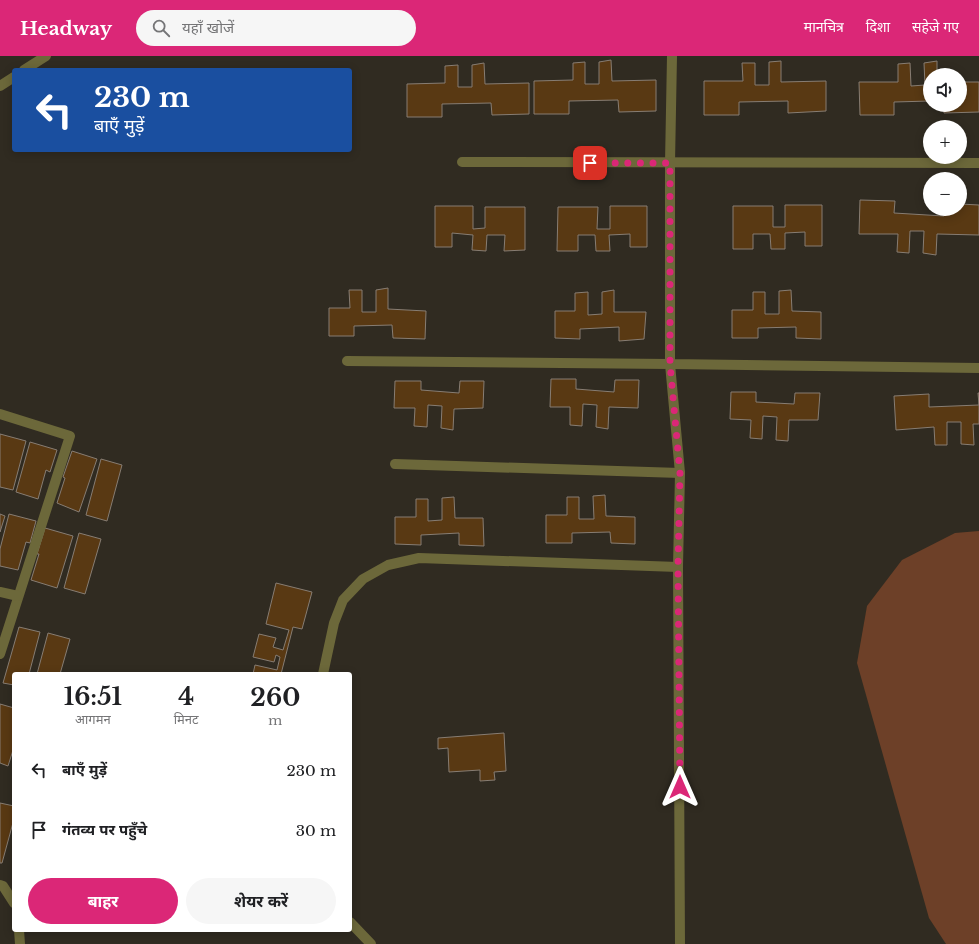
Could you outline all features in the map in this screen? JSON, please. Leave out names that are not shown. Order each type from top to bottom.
[{"type":"street","points":[[27,68],[46,56]]},
{"type":"street","points":[[672,56],[670,163],[670,364],[680,473],[678,567],[680,944]]},
{"type":"street","points":[[0,86],[12,78]]},
{"type":"street","points":[[462,162],[979,163]]},
{"type":"street","points":[[347,361],[979,368]]},
{"type":"street","points":[[0,414],[70,436],[0,654]]},
{"type":"street","points":[[395,464],[680,473]]},
{"type":"street","points":[[323,672],[334,623],[343,600],[364,579],[388,565],[419,558],[678,567]]},
{"type":"street","points":[[0,592],[18,596]]},
{"type":"street","points":[[0,885],[3,886],[12,900]]},
{"type":"street","points":[[352,924],[371,944]]},
{"type":"street","points":[[19,932],[20,944]]},
{"type":"shaded area","points":[[979,531],[979,944],[946,944],[929,918],[857,663],[867,606],[902,560],[955,533]]},
{"type":"building","points":[[611,60],[612,81],[656,80],[656,111],[619,112],[618,100],[569,101],[569,114],[534,114],[534,81],[573,80],[573,63],[585,62],[585,84],[599,84],[599,62]]},
{"type":"building","points":[[781,61],[781,82],[826,81],[826,111],[788,113],[788,101],[739,102],[739,115],[704,115],[704,81],[743,81],[742,63],[755,63],[755,85],[769,85],[769,62]]},
{"type":"building","points":[[937,61],[937,68],[924,68],[924,63]]},
{"type":"building","points":[[484,63],[485,84],[529,83],[529,114],[492,115],[491,103],[442,104],[442,117],[407,117],[407,84],[445,83],[445,66],[458,65],[458,87],[472,87],[472,65]]},
{"type":"building","points":[[910,63],[911,86],[923,85],[923,101],[894,102],[894,115],[860,115],[859,82],[898,82],[898,64]]},
{"type":"building","points":[[967,82],[979,82],[979,112],[944,113],[967,112]]},
{"type":"building","points":[[860,200],[895,201],[894,213],[923,215],[923,216],[967,216],[967,204],[979,205],[979,235],[937,234],[936,255],[923,253],[924,231],[910,231],[909,253],[897,252],[898,234],[859,234]]},
{"type":"building","points":[[785,205],[822,205],[822,246],[805,246],[805,232],[785,233],[785,249],[771,249],[770,234],[753,234],[753,249],[733,249],[733,206],[773,206],[773,227],[785,227]]},
{"type":"building","points":[[435,206],[473,206],[473,229],[485,228],[485,207],[525,207],[525,250],[504,251],[505,235],[487,235],[486,251],[472,250],[473,235],[452,233],[452,247],[435,247]]},
{"type":"building","points":[[610,206],[647,206],[647,247],[630,247],[630,234],[609,235],[610,251],[596,251],[595,235],[578,235],[578,251],[557,251],[558,207],[598,207],[597,229],[610,229]]},
{"type":"building","points":[[388,288],[388,309],[426,311],[425,339],[393,338],[392,325],[354,326],[354,336],[329,336],[329,308],[350,308],[349,290],[362,290],[362,312],[376,312],[376,290]]},
{"type":"building","points":[[614,290],[614,312],[646,312],[644,339],[619,341],[619,327],[580,329],[580,339],[555,338],[555,311],[575,311],[575,293],[588,292],[588,315],[602,314],[602,292]]},
{"type":"building","points":[[791,290],[792,311],[821,312],[821,339],[796,338],[796,327],[758,328],[758,338],[732,338],[732,310],[753,310],[753,292],[765,292],[765,314],[779,314],[779,291]]},
{"type":"building","points":[[551,379],[576,379],[576,389],[614,392],[615,380],[639,380],[638,408],[609,407],[608,429],[596,427],[597,405],[583,404],[582,426],[570,425],[570,407],[550,407]]},
{"type":"building","points":[[395,381],[421,381],[421,390],[459,393],[460,381],[484,381],[483,408],[454,409],[453,430],[441,428],[442,406],[428,405],[427,427],[414,426],[415,408],[394,408]]},
{"type":"building","points":[[731,392],[756,392],[756,402],[794,404],[795,393],[820,393],[818,420],[789,420],[788,441],[776,440],[777,417],[763,416],[762,439],[750,438],[751,420],[730,419]]},
{"type":"building","points":[[929,394],[929,407],[979,405],[979,424],[973,424],[974,445],[961,444],[961,422],[947,422],[947,445],[935,445],[934,427],[896,430],[894,396]]},
{"type":"building","points":[[0,434],[26,441],[13,490],[0,487]]},
{"type":"building","points":[[30,442],[57,450],[50,472],[46,470],[38,499],[16,492]]},
{"type":"building","points":[[72,451],[97,459],[79,512],[57,503],[65,478],[63,477]]},
{"type":"building","points":[[101,459],[122,465],[107,521],[86,515]]},
{"type":"building","points":[[605,495],[606,516],[635,517],[635,544],[611,543],[610,532],[572,533],[572,543],[546,543],[546,515],[567,515],[567,497],[579,497],[579,519],[594,519],[593,496]]},
{"type":"building","points":[[454,497],[455,518],[483,518],[484,546],[459,545],[459,533],[421,535],[421,545],[395,544],[395,517],[416,517],[416,499],[428,499],[428,521],[442,520],[442,498]]},
{"type":"building","points":[[0,514],[5,516],[0,532]]},
{"type":"building","points":[[9,514],[36,521],[30,543],[26,542],[18,570],[0,566],[0,549]]},
{"type":"building","points":[[45,528],[73,536],[57,588],[31,580]]},
{"type":"building","points":[[79,533],[101,539],[85,594],[64,588]]},
{"type":"building","points":[[276,583],[312,592],[302,629],[293,627],[282,672],[253,672],[255,665],[277,670],[280,657],[276,655],[274,662],[253,657],[259,634],[276,638],[273,647],[283,650],[289,630],[266,624]]},
{"type":"building","points":[[19,627],[40,632],[30,672],[12,672],[12,685],[3,683]]},
{"type":"building","points":[[48,633],[70,639],[61,672],[38,672]]},
{"type":"building","points":[[0,704],[12,707],[12,753],[8,766],[0,763]]},
{"type":"building","points":[[504,733],[506,771],[494,772],[495,780],[480,781],[480,770],[449,772],[448,748],[438,749],[438,738]]},
{"type":"building","points":[[0,803],[12,806],[12,826],[2,863],[0,863]]},
{"type":"route","points":[[590,163],[670,163],[670,364],[680,473],[678,567],[680,787]]}]
